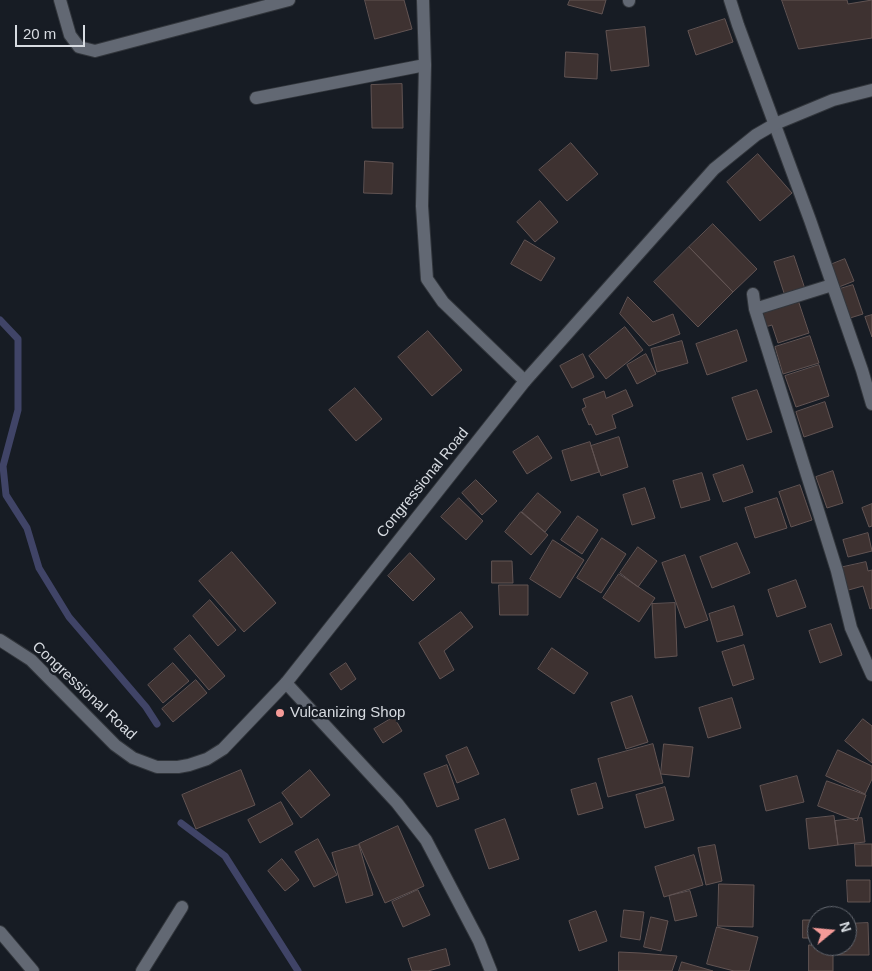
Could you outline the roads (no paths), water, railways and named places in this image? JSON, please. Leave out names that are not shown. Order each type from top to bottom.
[{"type":"street","points":[[60,0],[70,35],[79,47],[95,52],[289,0]]},
{"type":"street","points":[[423,0],[425,65],[422,206],[427,279],[443,302],[525,381]]},
{"type":"street","points":[[730,0],[862,370],[872,404]]},
{"type":"street","points":[[256,98],[425,65]]},
{"type":"street","name":"Congressional Road","points":[[0,640],[31,660],[115,745],[132,758],[157,767],[169,768],[189,765],[207,759],[223,749],[286,683],[525,381],[714,169],[756,135],[775,124],[834,100],[872,90]]},
{"type":"street","points":[[755,309],[832,285]]},
{"type":"street","points":[[753,294],[755,309],[837,571],[851,628],[872,675]]},
{"type":"street","points":[[286,683],[397,803],[426,840],[479,941],[490,971]]},
{"type":"street","points":[[142,971],[182,906]]},
{"type":"street","points":[[0,932],[33,971]]},
{"type":"waterway","points":[[0,320],[18,339],[18,410],[3,466],[6,495],[27,528],[39,568],[69,617],[146,707],[157,724]]},
{"type":"waterway","points":[[181,823],[225,856],[298,971]]},
{"type":"place","name":"Vulcanizing Shop","points":[[280,713]]}]
